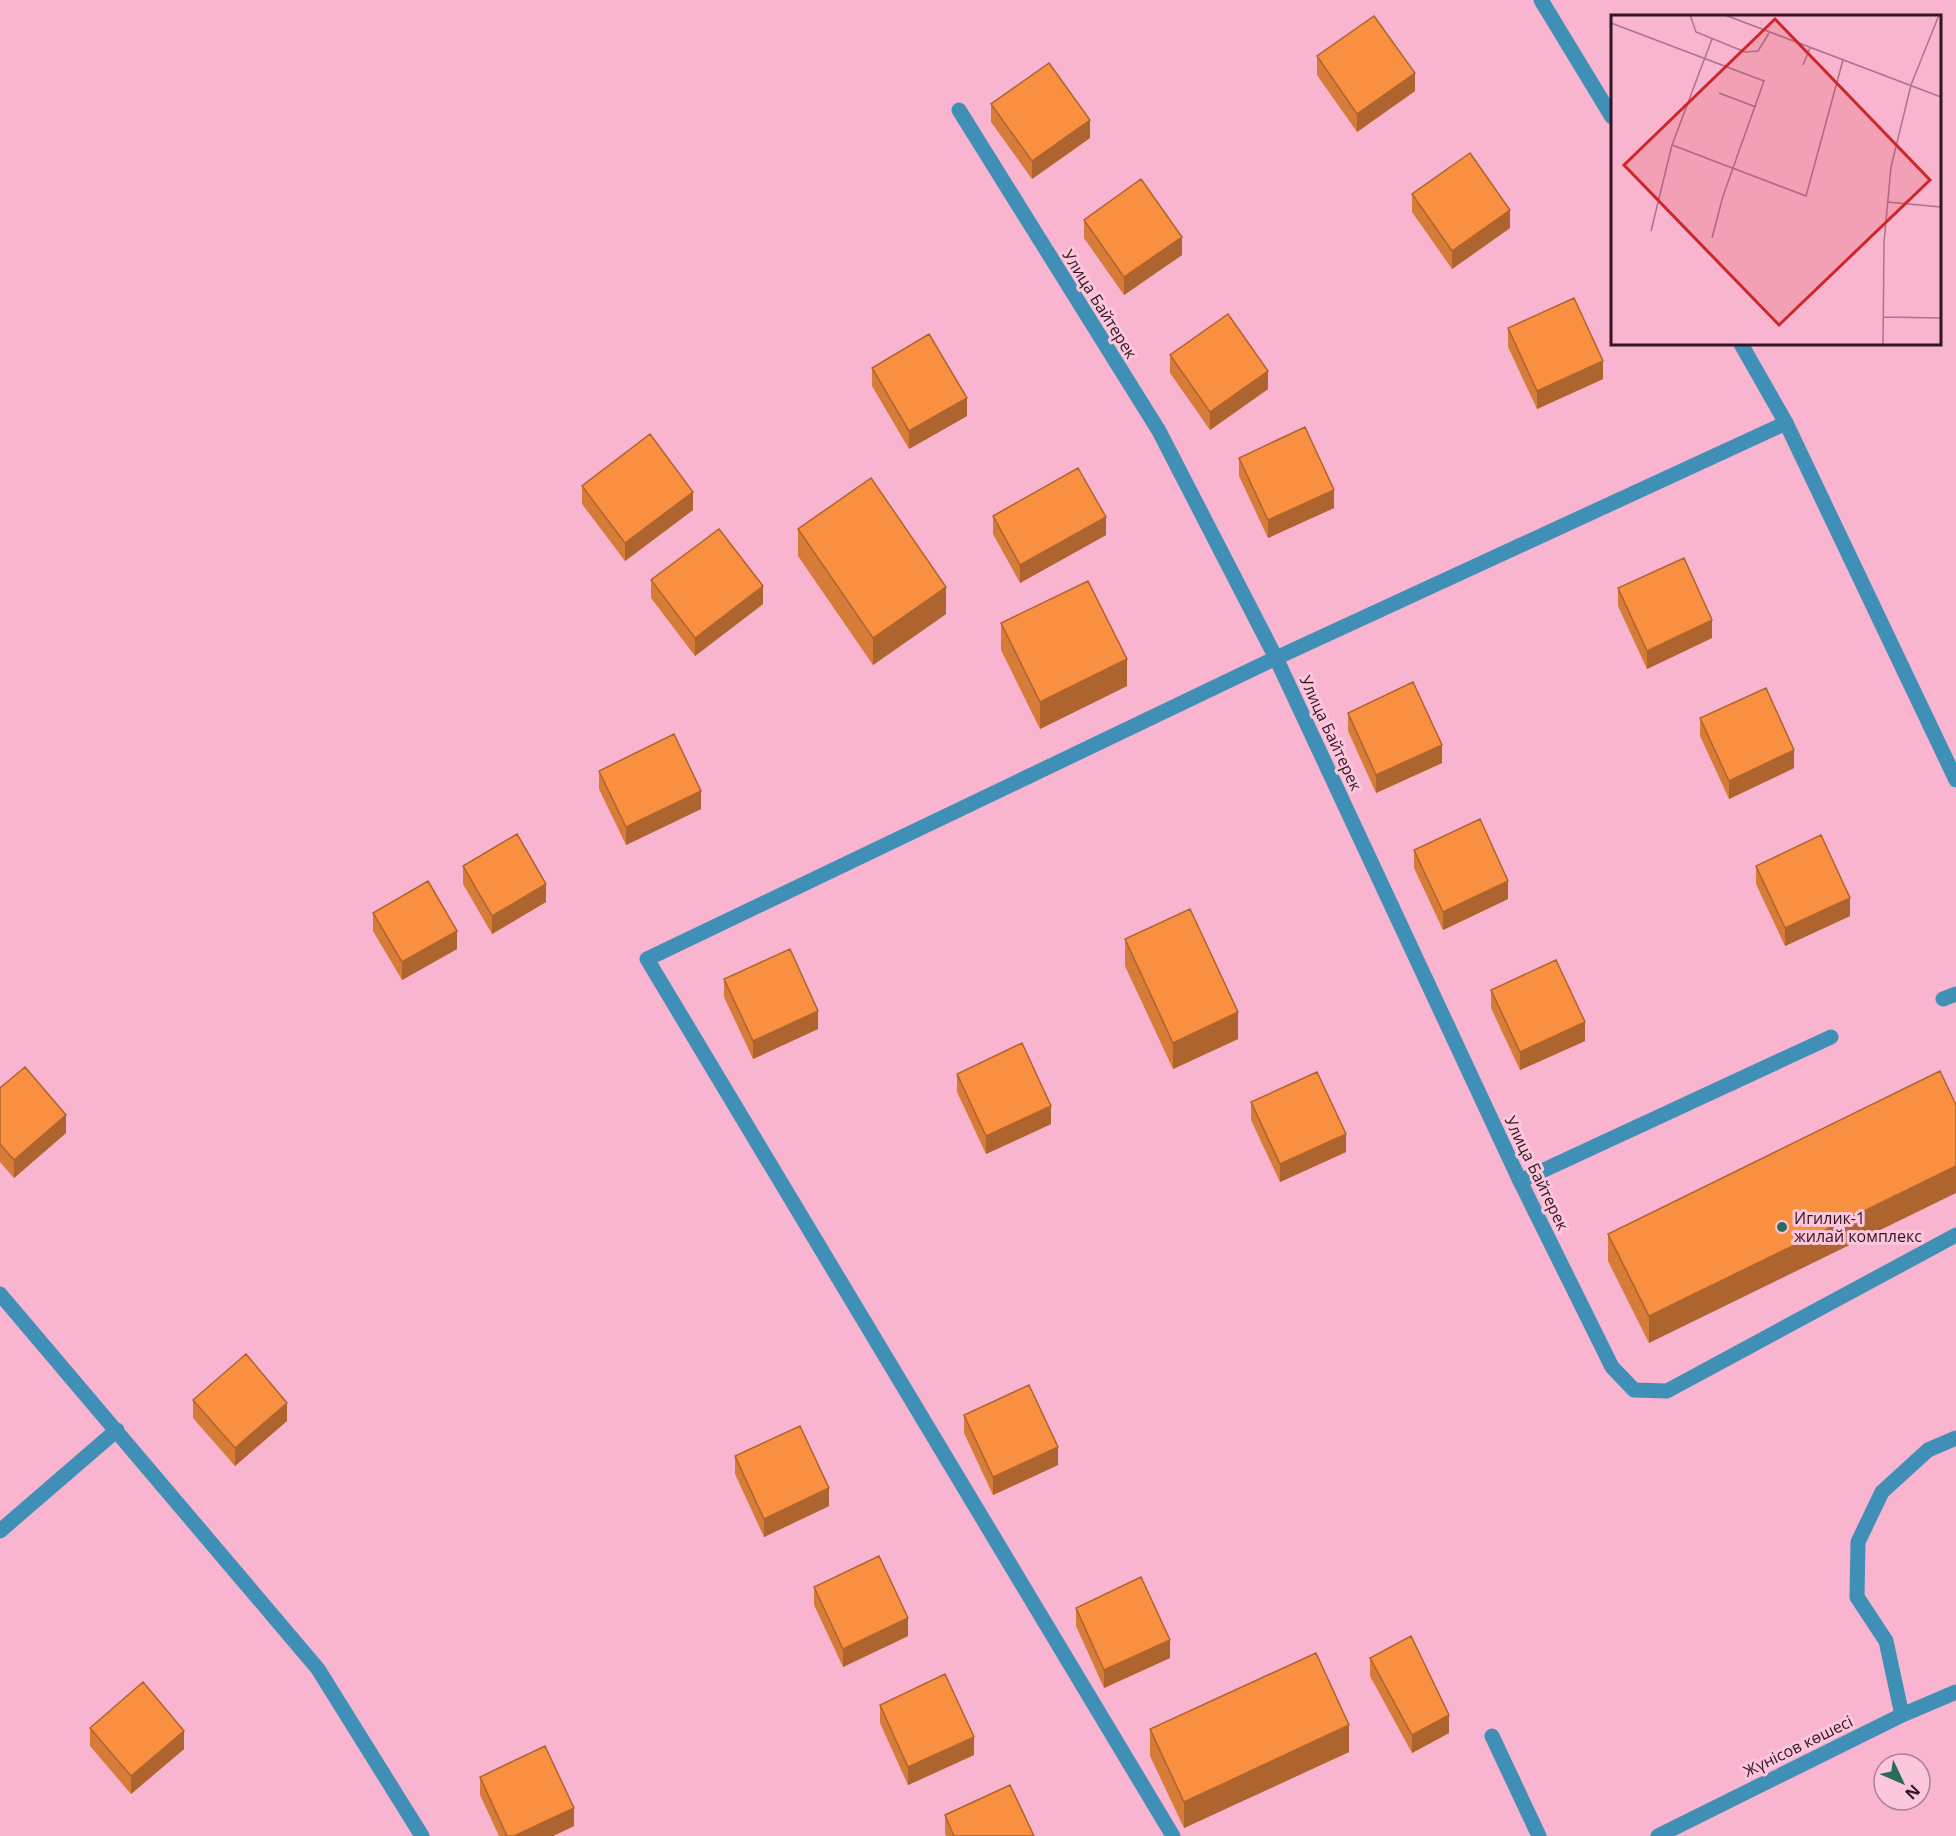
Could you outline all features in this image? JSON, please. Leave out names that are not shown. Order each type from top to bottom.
[{"type":"street","points":[[1541,0],[1611,115]]},
{"type":"street","name":"Улица Байтерек","points":[[959,110],[1159,431],[1276,658],[1521,1181],[1612,1367],[1634,1390],[1667,1391],[1956,1235]]},
{"type":"street","points":[[1742,345],[1786,423],[1956,780]]},
{"type":"street","points":[[1173,1836],[646,959],[1276,658],[1786,423]]},
{"type":"street","points":[[1521,1181],[1831,1037]]},
{"type":"street","points":[[0,1294],[318,1669],[422,1836]]},
{"type":"street","points":[[0,1531],[117,1430]]},
{"type":"street","points":[[1902,1715],[1886,1641],[1857,1597],[1858,1542],[1882,1492],[1928,1450],[1956,1438]]},
{"type":"street","name":"Жүнісов көшесі","points":[[1658,1836],[1902,1715],[1956,1692]]},
{"type":"street","points":[[1492,1736],[1539,1836]]},
{"type":"building","points":[[1374,16],[1415,73],[1357,114],[1317,56]]},
{"type":"building","points":[[1049,63],[1090,120],[1032,161],[991,104]]},
{"type":"building","points":[[1470,153],[1510,210],[1452,251],[1412,194]]},
{"type":"building","points":[[1141,179],[1182,237],[1124,277],[1084,220]]},
{"type":"building","points":[[1574,298],[1603,361],[1537,391],[1508,328]]},
{"type":"building","points":[[1228,314],[1268,371],[1210,412],[1170,355]]},
{"type":"building","points":[[929,334],[967,398],[909,431],[872,368]]},
{"type":"building","points":[[1305,427],[1334,490],[1268,520],[1239,458]]},
{"type":"building","points":[[650,434],[693,492],[625,543],[582,486]]},
{"type":"building","points":[[1078,468],[1106,517],[1020,565],[993,516]]},
{"type":"building","points":[[871,478],[946,587],[873,638],[798,529]]},
{"type":"building","points":[[719,529],[763,586],[695,638],[651,580]]},
{"type":"building","points":[[1684,558],[1712,620],[1647,651],[1618,588]]},
{"type":"building","points":[[1088,581],[1127,659],[1040,702],[1001,623]]},
{"type":"building","points":[[1413,682],[1442,745],[1376,775],[1348,713]]},
{"type":"building","points":[[1766,688],[1794,750],[1729,781],[1700,718]]},
{"type":"building","points":[[674,734],[701,791],[626,827],[599,771]]},
{"type":"building","points":[[1480,819],[1508,881],[1443,912],[1414,850]]},
{"type":"building","points":[[517,834],[546,884],[492,916],[463,866]]},
{"type":"building","points":[[1821,835],[1850,898],[1785,928],[1756,866]]},
{"type":"building","points":[[428,881],[457,931],[402,962],[373,913]]},
{"type":"building","points":[[1190,909],[1238,1012],[1173,1043],[1125,939]]},
{"type":"building","points":[[790,949],[818,1011],[753,1041],[724,979]]},
{"type":"building","points":[[1556,960],[1585,1022],[1520,1052],[1491,990]]},
{"type":"building","points":[[1022,1043],[1051,1106],[986,1136],[957,1074]]},
{"type":"building","points":[[25,1067],[66,1115],[14,1160],[0,1144],[0,1088]]},
{"type":"building","name":"Игилик-1 жилай комплекс","points":[[1940,1071],[1956,1105],[1956,1166],[1649,1316],[1608,1234]]},
{"type":"building","points":[[1317,1072],[1346,1134],[1280,1164],[1251,1102]]},
{"type":"building","points":[[246,1354],[287,1403],[235,1448],[193,1400]]},
{"type":"building","points":[[1029,1385],[1058,1447],[993,1477],[964,1415]]},
{"type":"building","points":[[800,1426],[829,1488],[764,1519],[735,1456]]},
{"type":"building","points":[[879,1556],[908,1618],[843,1649],[814,1587]]},
{"type":"building","points":[[1141,1577],[1170,1640],[1104,1670],[1076,1608]]},
{"type":"building","points":[[1411,1636],[1449,1715],[1412,1735],[1370,1658]]},
{"type":"building","points":[[1316,1653],[1349,1725],[1184,1802],[1150,1729]]},
{"type":"building","points":[[945,1674],[974,1737],[908,1767],[880,1705]]},
{"type":"building","points":[[143,1682],[184,1731],[131,1776],[90,1728]]},
{"type":"building","points":[[545,1746],[574,1808],[514,1836],[507,1836],[480,1777]]},
{"type":"building","points":[[1010,1785],[1034,1836],[954,1836],[945,1815]]},
{"type":"place","name":"Игилик-1 жилай комплекс","points":[[1782,1227]]}]
